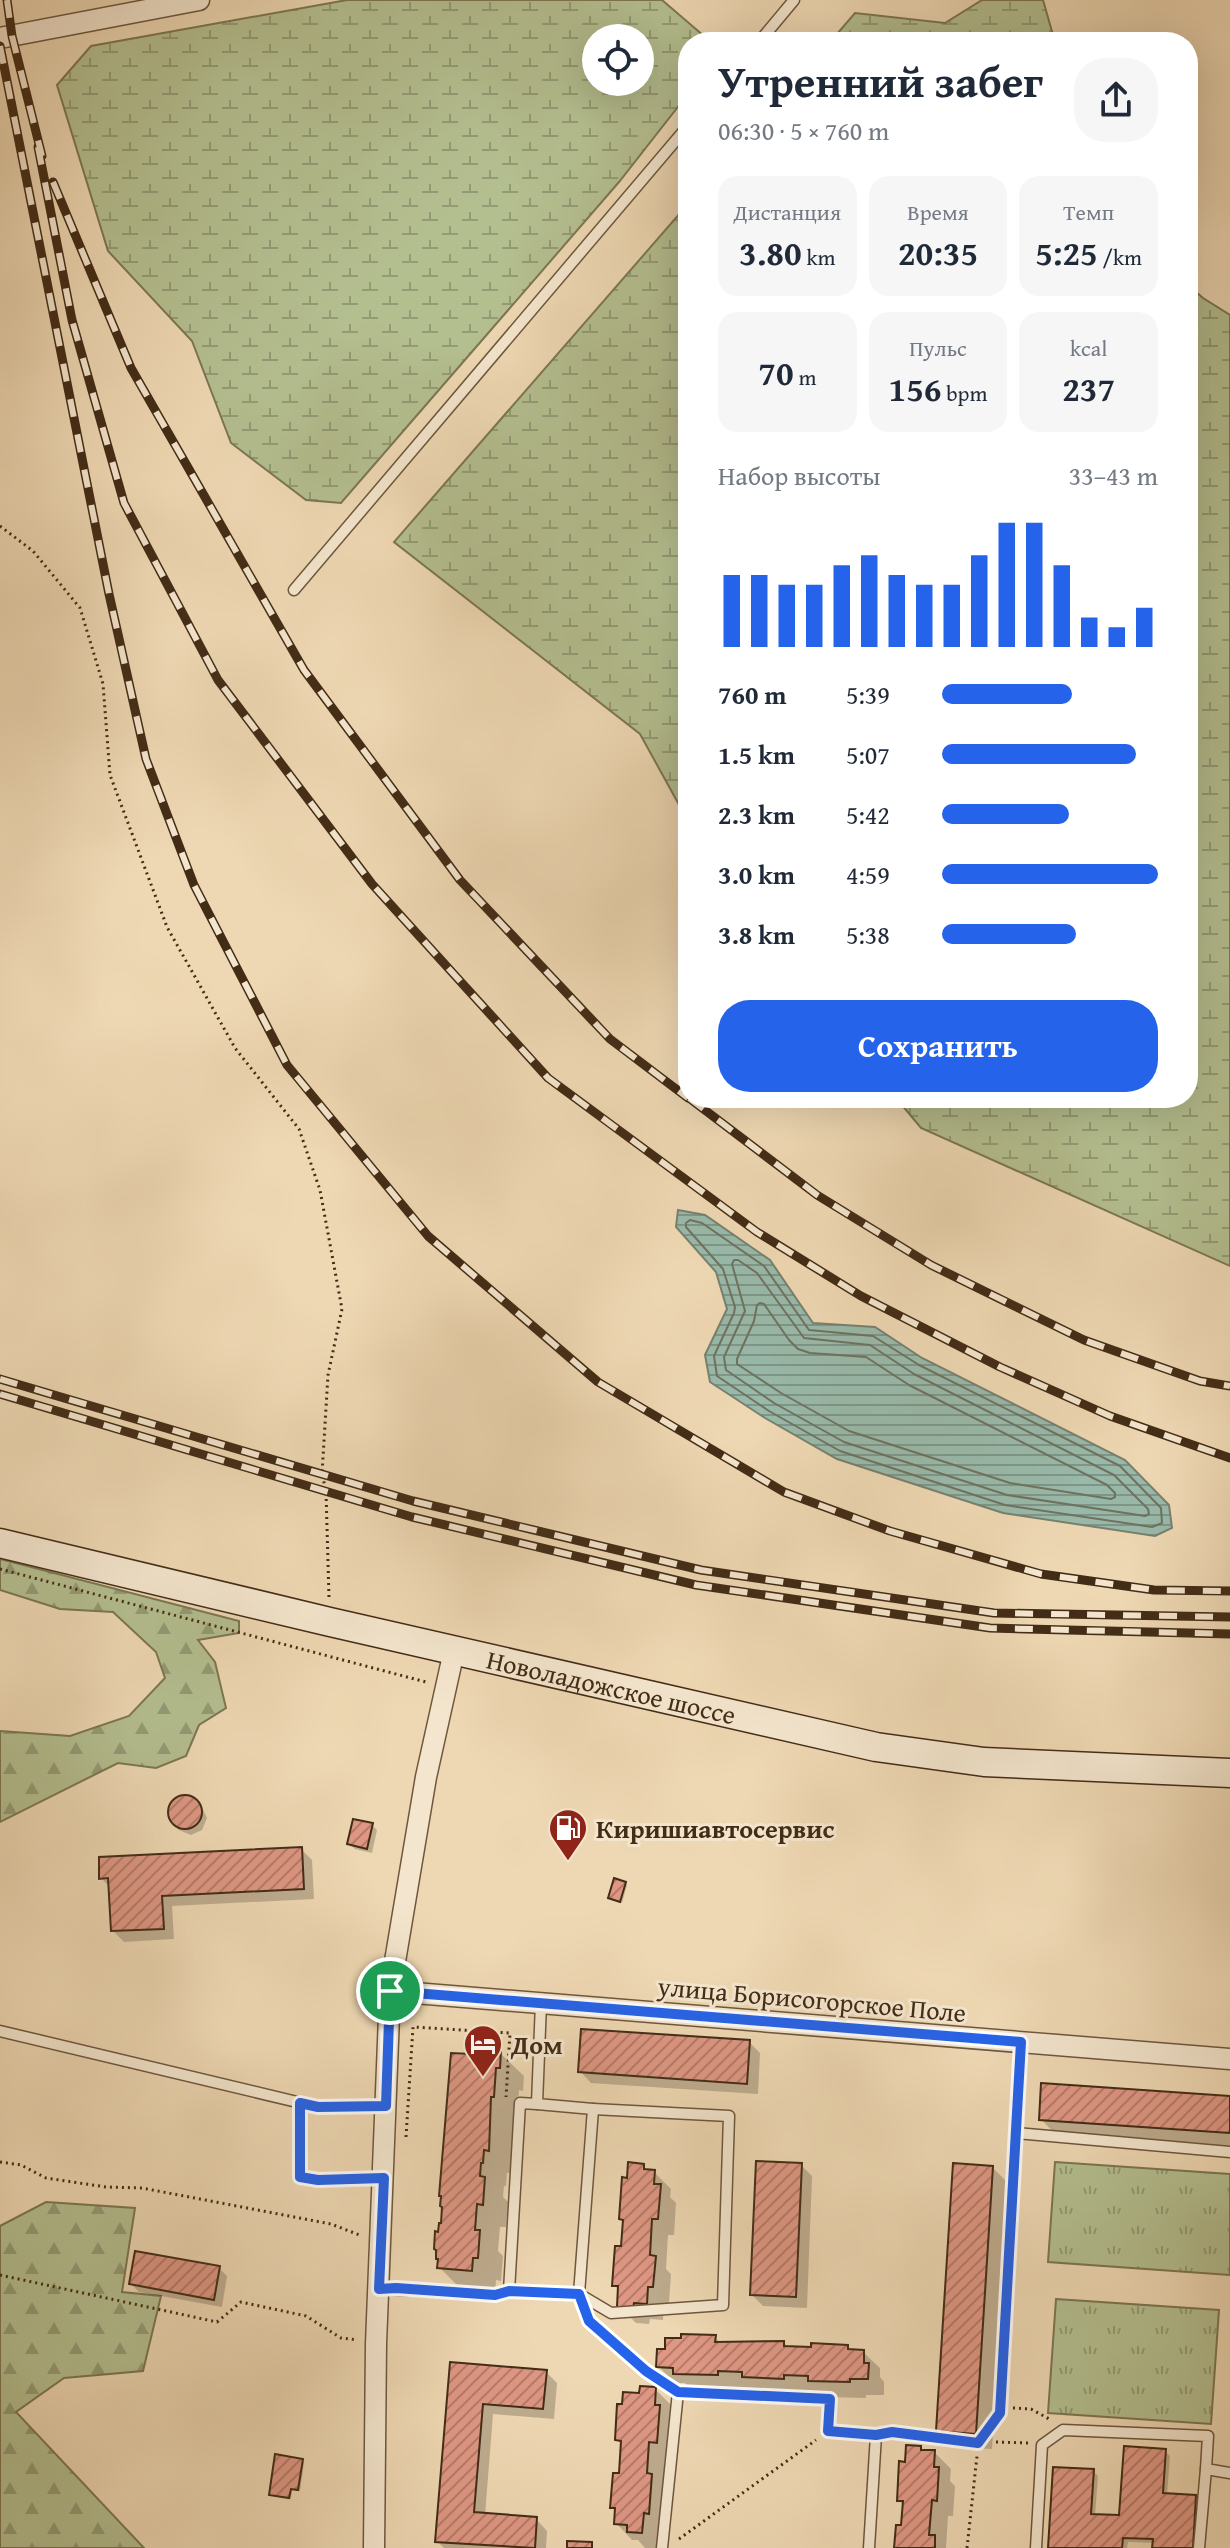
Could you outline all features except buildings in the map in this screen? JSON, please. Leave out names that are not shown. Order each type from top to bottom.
[{"type":"main road","name":"Новоладожское шоссе","points":[[0,1543],[876,1747],[984,1762],[1230,1773]]},
{"type":"street","points":[[0,38],[199,0]]},
{"type":"street","points":[[374,2548],[376,2344],[390,1991],[426,1777],[454,1651]]},
{"type":"street","name":"улица Борисогорское Поле","points":[[390,1991],[1230,2059]]},
{"type":"lane","points":[[767,32],[794,0]]},
{"type":"lane","points":[[294,590],[678,138]]},
{"type":"lane","points":[[537,2104],[541,2003]]},
{"type":"lane","points":[[0,2031],[318,2107],[386,2106]]},
{"type":"lane","points":[[662,2548],[678,2392],[830,2399],[828,2431],[876,2435],[892,2432],[978,2443],[1000,2413],[1021,2042]]},
{"type":"lane","points":[[300,2103],[300,2177],[318,2180],[384,2178]]},
{"type":"lane","points":[[379,2289],[495,2295],[509,2291],[579,2294],[611,2313],[723,2305],[729,2116],[520,2103],[509,2291]]},
{"type":"lane","points":[[579,2294],[593,2109]]},
{"type":"lane","points":[[1016,2133],[1230,2152]]},
{"type":"lane","points":[[1036,2548],[1042,2445],[1063,2430],[1208,2436],[1199,2548]]},
{"type":"lane","points":[[869,2548],[876,2435]]},
{"type":"lane","points":[[1206,2469],[1230,2473]]},
{"type":"path","points":[[0,526],[33,551],[80,608],[103,684],[110,775],[167,927],[235,1048],[299,1129],[320,1190],[342,1309],[328,1375],[322,1474],[326,1491],[330,1622]]},
{"type":"path","points":[[0,1569],[446,1687]]},
{"type":"path","points":[[405,2150],[413,2027],[510,2033],[505,2110]]},
{"type":"path","points":[[0,2162],[21,2165],[46,2178],[106,2187],[142,2188],[331,2224],[381,2241]]},
{"type":"path","points":[[0,2275],[217,2322],[241,2302],[306,2316],[341,2338],[376,2344]]},
{"type":"path","points":[[579,2294],[589,2321],[646,2371],[678,2392]]},
{"type":"path","points":[[1001,2407],[1031,2409],[1063,2430]]},
{"type":"path","points":[[679,2539],[828,2431]]},
{"type":"path","points":[[967,2548],[978,2443],[1012,2441],[1042,2445]]},
{"type":"green space","points":[[347,0],[662,0],[699,32],[678,32],[678,107],[619,182],[341,503],[306,500],[231,443],[192,341],[108,251],[57,85],[91,46]]},
{"type":"green space","points":[[982,0],[1043,0],[1052,32],[839,32],[855,13],[945,23]]},
{"type":"green space","points":[[678,215],[678,803],[640,734],[394,542]]},
{"type":"green space","points":[[1198,294],[1230,315],[1230,1266],[921,1128],[904,1108],[1198,1108]]},
{"type":"green space","points":[[0,1559],[239,1621],[239,1633],[198,1640],[215,1662],[226,1708],[199,1725],[186,1756],[156,1768],[118,1763],[0,1822],[0,1731],[70,1736],[129,1716],[165,1678],[156,1652],[113,1612],[60,1609],[0,1590]]},
{"type":"green space","points":[[1055,2162],[1230,2174],[1230,2275],[1048,2262]]},
{"type":"green space","points":[[46,2202],[135,2208],[122,2292],[161,2296],[143,2371],[64,2378],[16,2412],[144,2548],[0,2548],[0,2226]]},
{"type":"green space","points":[[1056,2299],[1219,2310],[1211,2424],[1048,2413]]},
{"type":"water","points":[[678,1210],[705,1215],[770,1260],[813,1323],[875,1327],[922,1358],[1125,1460],[1169,1505],[1172,1528],[1155,1536],[1003,1513],[837,1459],[765,1418],[710,1382],[705,1355],[727,1309],[716,1272],[676,1227]]},
{"type":"railway","points":[[7,0],[12,36],[42,156]]},
{"type":"railway","points":[[0,46],[109,594],[146,759],[194,885],[287,1065],[428,1236],[598,1382],[784,1492],[890,1531],[1041,1574],[1154,1590],[1230,1591]]},
{"type":"railway","points":[[38,147],[72,320],[124,503],[218,680],[372,884],[548,1078],[757,1232],[861,1296],[1000,1367],[1110,1416],[1230,1458]]},
{"type":"railway","points":[[53,182],[131,368],[304,670],[460,880],[610,1039],[678,1090]]},
{"type":"railway","points":[[702,1108],[817,1195],[931,1265],[1084,1340],[1200,1381],[1230,1386]]},
{"type":"railway","points":[[0,1379],[413,1501],[701,1570],[994,1613],[1230,1617]]},
{"type":"railway","points":[[0,1394],[412,1517],[696,1585],[990,1628],[1230,1634]]},
{"type":"place","name":"Киришиавтосервис","points":[[568,1862]]},
{"type":"place","name":"Дом","points":[[483,2078]]},
{"type":"route","points":[[390,1991],[1021,2042],[1000,2413],[978,2443],[892,2432],[876,2435],[828,2431],[830,2399],[678,2392],[646,2371],[589,2321],[579,2294],[509,2291],[495,2295],[379,2289],[384,2178],[318,2180],[300,2177],[300,2103],[318,2107],[386,2106],[390,1991]]}]
